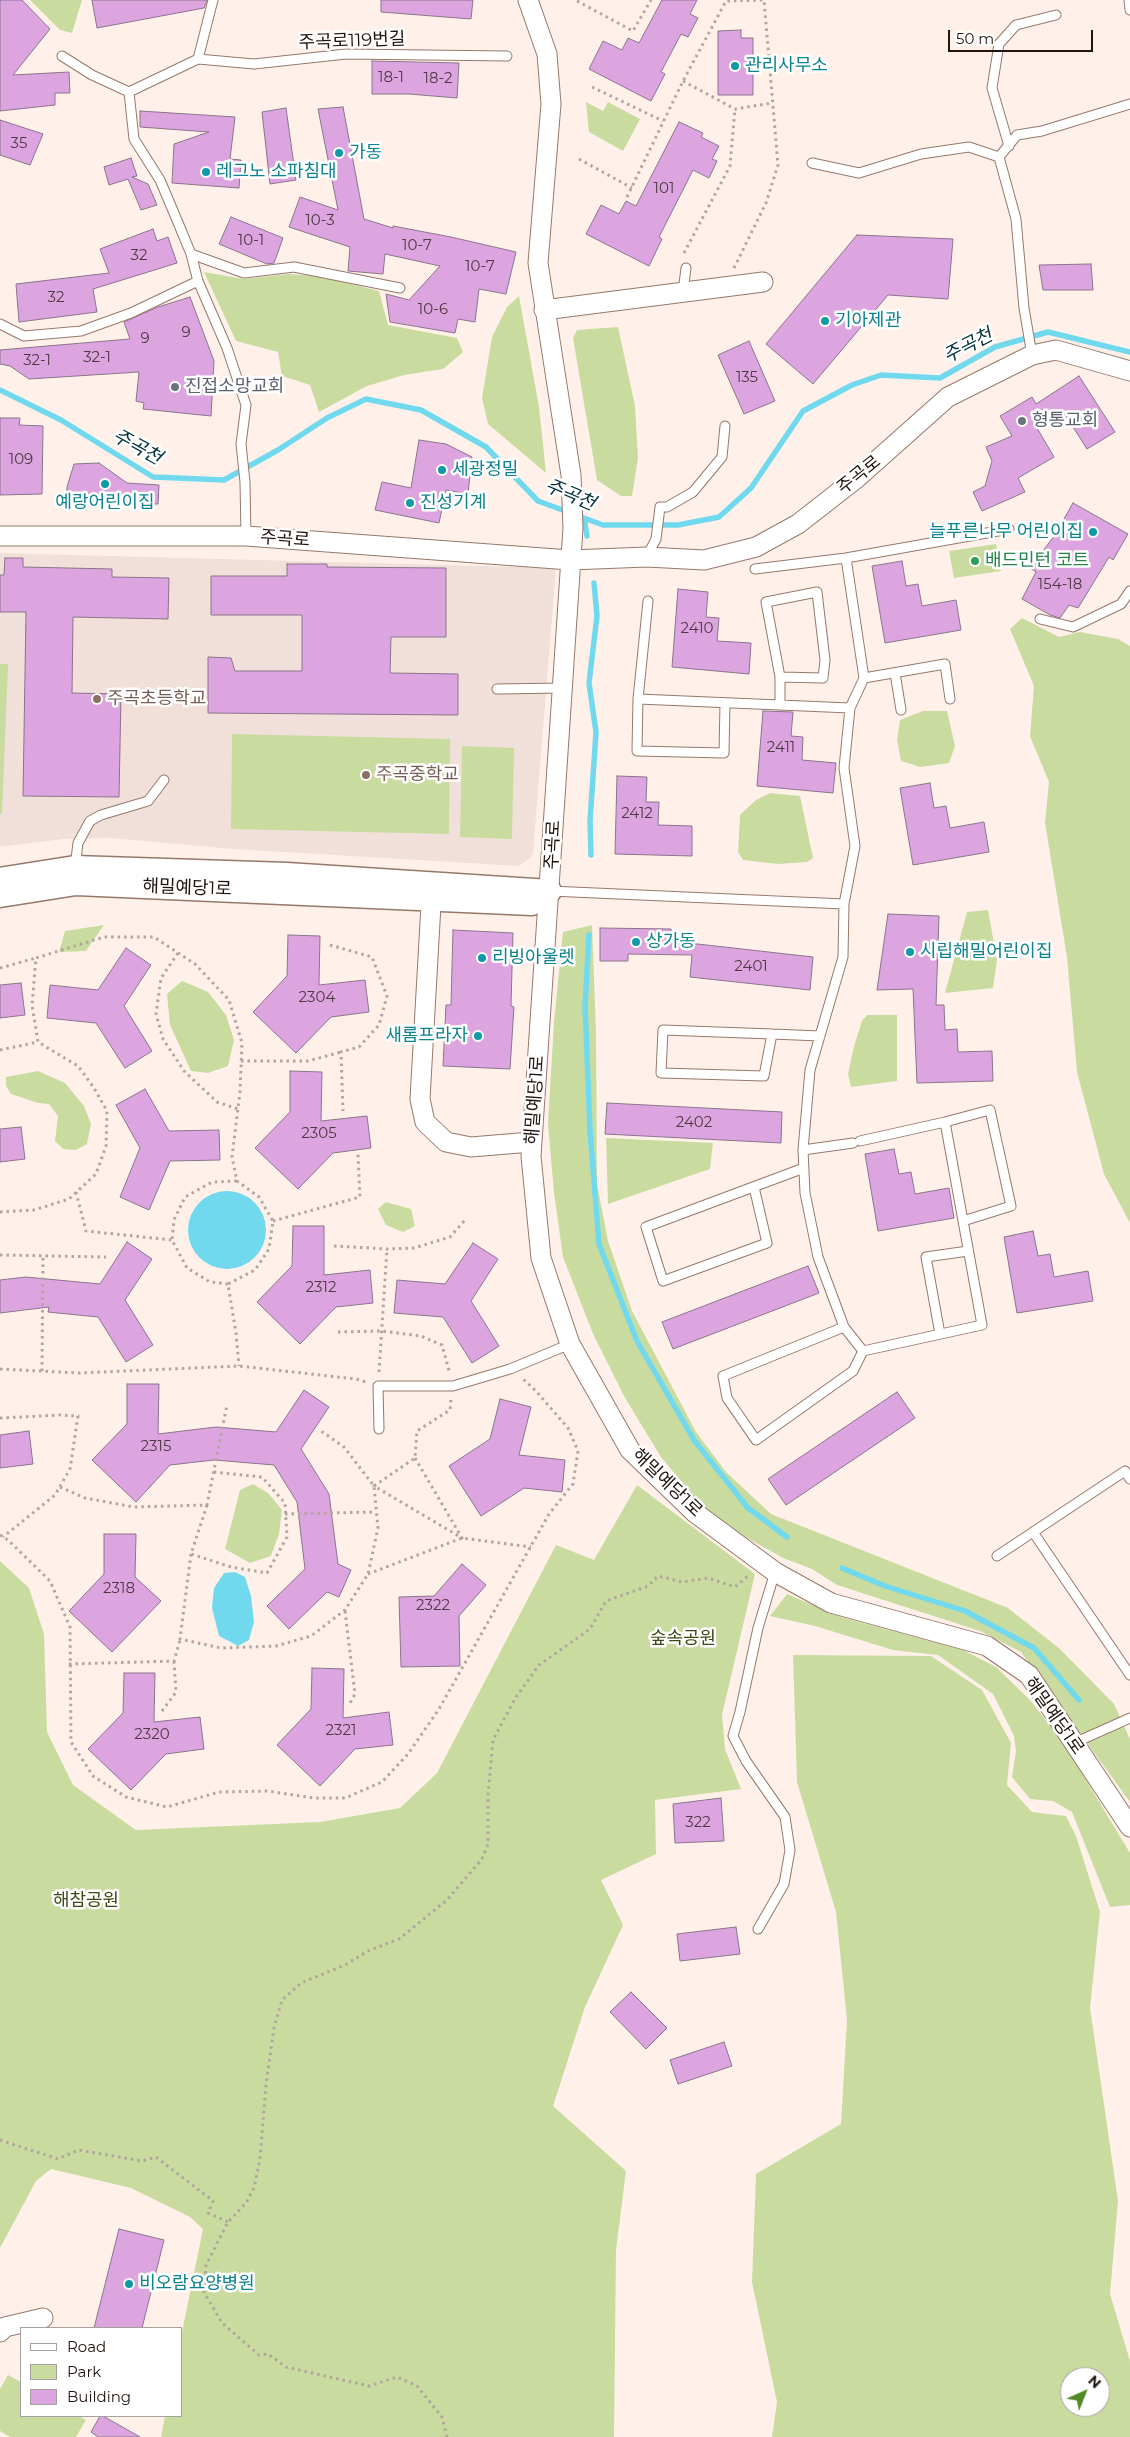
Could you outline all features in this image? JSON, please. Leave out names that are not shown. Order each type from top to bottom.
[{"type":"street","points":[[528,0],[547,54],[551,104],[538,262],[570,475],[573,528],[570,560]]},
{"type":"street","points":[[544,310],[762,282]]},
{"type":"street","name":"주곡로","points":[[0,536],[246,536],[570,560],[647,557],[704,560],[756,548],[798,524],[857,478],[948,397],[1032,355],[1056,350],[1130,371]]},
{"type":"street","name":"주곡로","points":[[550,891],[570,560]]},
{"type":"street","name":"해밀예당1로","points":[[0,879],[75,875],[432,890],[532,904],[550,891]]},
{"type":"street","name":"해밀예당1로","points":[[0,896],[75,875]]},
{"type":"street","points":[[432,890],[420,1099],[425,1122],[446,1142],[471,1147],[532,1142]]},
{"type":"street","name":"해밀예당1로","points":[[550,891],[530,1156],[541,1258],[570,1344],[630,1450],[694,1512],[768,1568],[831,1603],[987,1646],[1029,1675],[1130,1827]]},
{"type":"street","points":[[0,2332],[5,2327],[43,2318]]},
{"type":"lane","points":[[129,92],[198,59],[213,0]]},
{"type":"lane","points":[[1129,0],[1130,10]]},
{"type":"lane","points":[[1009,146],[992,88],[999,44],[1016,25],[1056,15]]},
{"type":"lane","name":"주곡로119번길","points":[[198,59],[254,64],[346,54],[507,56]]},
{"type":"lane","points":[[62,56],[92,75],[129,92]]},
{"type":"lane","points":[[129,92],[134,139],[160,180],[191,254],[198,281],[227,348],[246,405],[241,444],[245,482],[246,536]]},
{"type":"lane","points":[[999,157],[1017,135],[1042,131],[1130,104]]},
{"type":"lane","points":[[812,163],[859,173],[921,154],[969,147],[999,157]]},
{"type":"lane","points":[[999,157],[1016,219],[1032,355]]},
{"type":"lane","points":[[191,254],[244,273],[294,267],[400,288]]},
{"type":"lane","points":[[683,292],[686,268]]},
{"type":"lane","points":[[0,324],[24,336],[81,332],[131,313],[198,281]]},
{"type":"lane","points":[[647,557],[656,538],[660,507],[667,507],[693,492],[722,457],[725,426]]},
{"type":"lane","points":[[755,569],[846,558],[1009,529]]},
{"type":"lane","points":[[846,558],[864,678],[850,708],[844,768],[855,846],[844,904],[843,957],[810,1070],[803,1150],[805,1193],[818,1257],[844,1328],[863,1351]]},
{"type":"lane","points":[[1040,619],[1072,628],[1121,604],[1130,590]]},
{"type":"lane","points":[[780,677],[823,678],[825,660],[817,592],[766,602],[780,677],[780,705]]},
{"type":"lane","points":[[648,601],[638,699],[637,751],[724,753],[725,702]]},
{"type":"lane","points":[[864,678],[945,664],[950,699]]},
{"type":"lane","points":[[895,673],[901,710]]},
{"type":"lane","points":[[497,689],[562,688]]},
{"type":"lane","points":[[638,699],[850,708]]},
{"type":"lane","points":[[75,875],[78,843],[90,820],[148,801],[164,780]]},
{"type":"lane","points":[[550,891],[844,904]]},
{"type":"lane","points":[[772,1034],[764,1076],[661,1073],[663,1030],[772,1034],[820,1036]]},
{"type":"lane","points":[[803,1150],[856,1142],[990,1110],[1011,1206],[963,1222]]},
{"type":"lane","points":[[863,1351],[982,1325],[945,1122]]},
{"type":"lane","points":[[754,1187],[767,1242],[663,1281],[646,1227],[804,1168]]},
{"type":"lane","points":[[940,1334],[926,1257],[968,1251]]},
{"type":"lane","points":[[844,1328],[723,1376],[727,1398],[756,1440],[853,1371],[863,1351]]},
{"type":"lane","points":[[379,1429],[378,1386],[453,1386],[510,1369],[570,1344]]},
{"type":"lane","points":[[996,1556],[1125,1471],[1130,1479]]},
{"type":"lane","points":[[1033,1532],[1130,1676]]},
{"type":"lane","points":[[758,1929],[784,1884],[790,1850],[786,1817],[746,1762],[733,1736],[758,1628],[768,1568]]},
{"type":"lane","points":[[1074,1743],[1130,1718]]},
{"type":"path","points":[[577,1],[633,31],[651,0]]},
{"type":"path","points":[[627,197],[683,80],[726,1],[764,0],[778,165],[766,203],[724,286]]},
{"type":"path","points":[[683,80],[735,108],[772,103]]},
{"type":"path","points":[[592,87],[663,121]]},
{"type":"path","points":[[684,253],[730,166],[735,108]]},
{"type":"path","points":[[579,159],[632,188]]},
{"type":"path","points":[[0,968],[104,936],[154,937],[195,964],[229,1000],[242,1043],[238,1109],[232,1157],[237,1181]]},
{"type":"path","points":[[242,1061],[308,1061],[359,1047],[379,1025],[387,996],[372,957],[330,945]]},
{"type":"path","points":[[178,953],[162,978],[156,1014],[164,1040],[184,1071],[217,1102],[238,1109]]},
{"type":"path","points":[[36,958],[32,1005],[38,1042]]},
{"type":"path","points":[[0,1050],[38,1042],[78,1066],[107,1111],[106,1146],[96,1174],[68,1200],[34,1210],[0,1212]]},
{"type":"path","points":[[342,1052],[343,1110]]},
{"type":"path","points":[[273,1221],[360,1197],[358,1154]]},
{"type":"path","points":[[237,1181],[259,1197],[273,1221],[269,1250],[255,1270],[228,1284],[210,1282],[187,1268],[172,1240],[174,1220],[185,1197],[212,1182],[237,1181]]},
{"type":"path","points":[[76,1192],[86,1231],[172,1240]]},
{"type":"path","points":[[334,1246],[387,1249],[414,1248],[450,1237],[466,1219]]},
{"type":"path","points":[[378,1386],[387,1249]]},
{"type":"path","points":[[0,1255],[106,1257]]},
{"type":"path","points":[[42,1371],[43,1256]]},
{"type":"path","points":[[228,1284],[236,1332],[239,1366]]},
{"type":"path","points":[[338,1332],[382,1331],[421,1336],[442,1344],[453,1386],[450,1410],[417,1431],[415,1458],[462,1538]]},
{"type":"path","points":[[0,1370],[79,1373],[239,1366],[356,1379]]},
{"type":"path","points":[[0,1418],[60,1414],[78,1416],[70,1469],[55,1495],[2,1536],[50,1581],[70,1627],[71,1742],[93,1776],[126,1797],[167,1807],[219,1792],[266,1791],[314,1798],[344,1798],[382,1782],[408,1754],[439,1709],[549,1514],[572,1484],[578,1450],[568,1428],[536,1391],[510,1369]]},
{"type":"path","points":[[162,1711],[176,1692],[174,1661],[180,1639],[191,1554],[207,1505],[227,1405]]},
{"type":"path","points":[[320,1431],[344,1447],[374,1486],[462,1538],[531,1547]]},
{"type":"path","points":[[374,1486],[415,1458]]},
{"type":"path","points":[[191,1554],[231,1567],[267,1573],[287,1537],[285,1503],[262,1477],[213,1472]]},
{"type":"path","points":[[180,1639],[222,1648],[276,1646],[311,1636],[345,1610],[368,1574],[378,1528],[374,1486]]},
{"type":"path","points":[[60,1487],[85,1498],[134,1507],[207,1505]]},
{"type":"path","points":[[285,1514],[376,1512]]},
{"type":"path","points":[[368,1574],[462,1538]]},
{"type":"path","points":[[447,2437],[442,2417],[417,2386],[397,2377],[370,2386],[286,2367],[268,2354],[258,2355],[222,2323],[204,2292],[206,2265],[228,2222],[246,2203],[254,2188],[260,2159],[266,2084],[274,2028],[282,2000],[302,1983],[330,1969],[345,1965],[368,1951],[399,1940],[447,1900],[482,1859],[488,1844],[488,1795],[493,1740],[516,1697],[539,1665],[590,1629],[606,1601],[648,1586],[658,1576],[682,1582],[708,1578],[735,1587],[768,1568]]},
{"type":"path","points":[[345,1610],[355,1694],[349,1705]]},
{"type":"path","points":[[69,1664],[174,1661]]},
{"type":"path","points":[[0,2140],[58,2159],[79,2150],[142,2161],[156,2157],[213,2201],[208,2212],[228,2222]]},
{"type":"shaded area","name":"주곡중학교","points":[[0,553],[556,568],[533,854],[528,860],[518,866],[233,849],[110,838],[63,839],[0,847]]},
{"type":"green space","points":[[30,0],[82,0],[72,33],[60,30]]},
{"type":"green space","points":[[586,102],[603,111],[608,102],[640,119],[623,151],[589,132]]},
{"type":"green space","points":[[204,272],[244,279],[289,274],[320,276],[379,291],[388,325],[457,338],[463,352],[443,369],[404,375],[367,386],[319,412],[310,385],[282,376],[278,352],[236,341]]},
{"type":"green space","points":[[519,296],[539,407],[546,473],[488,424],[482,398],[492,337],[507,307]]},
{"type":"green space","points":[[618,327],[635,406],[638,458],[632,496],[621,496],[597,480],[573,338],[577,330]]},
{"type":"green space","name":"배드민턴 코트","points":[[996,544],[1001,571],[954,578],[949,551]]},
{"type":"green space","points":[[1022,618],[1059,637],[1080,632],[1118,639],[1130,646],[1130,1223],[1104,1174],[1077,1072],[1067,957],[1045,823],[1049,782],[1030,736],[1034,686],[1010,629]]},
{"type":"green space","points":[[0,664],[8,664],[2,814],[0,814]]},
{"type":"green space","points":[[923,711],[947,711],[955,746],[949,763],[920,767],[901,761],[897,740],[900,720]]},
{"type":"green space","points":[[232,734],[450,739],[449,834],[231,829]]},
{"type":"green space","points":[[462,746],[514,748],[512,839],[460,837]]},
{"type":"green space","points":[[770,793],[800,796],[813,858],[807,862],[778,864],[743,860],[738,852],[740,815],[756,800]]},
{"type":"green space","points":[[988,910],[997,960],[993,988],[945,993],[967,912]]},
{"type":"green space","points":[[104,925],[86,951],[59,952],[65,931]]},
{"type":"green space","points":[[592,925],[596,1034],[597,1184],[608,1241],[632,1311],[696,1432],[726,1472],[771,1514],[1008,1608],[1060,1649],[1114,1704],[1130,1739],[1130,1802],[1021,1652],[980,1631],[837,1585],[812,1569],[783,1558],[742,1535],[699,1503],[661,1457],[625,1398],[593,1334],[563,1257],[554,1193],[548,1123],[554,1022],[563,932]]},
{"type":"green space","points":[[182,981],[208,992],[226,1015],[234,1040],[228,1066],[208,1073],[191,1071],[170,1025],[167,994]]},
{"type":"green space","points":[[867,1015],[897,1015],[897,1081],[851,1087],[848,1074],[854,1046],[862,1021]]},
{"type":"green space","points":[[38,1071],[65,1083],[84,1106],[91,1124],[87,1144],[76,1150],[63,1149],[55,1141],[58,1116],[49,1104],[38,1103],[11,1094],[6,1086],[6,1077]]},
{"type":"green space","points":[[606,1138],[713,1143],[710,1169],[608,1204]]},
{"type":"green space","points":[[386,1202],[411,1209],[415,1226],[403,1232],[386,1225],[378,1209]]},
{"type":"green space","points":[[253,1484],[268,1493],[282,1510],[279,1534],[271,1556],[250,1563],[225,1549],[240,1490]]},
{"type":"green space","points":[[637,1485],[755,1574],[722,1715],[725,1749],[741,1789],[655,1800],[656,1854],[601,1880],[623,1925],[585,2007],[553,2106],[626,2171],[616,2250],[614,2437],[161,2437],[165,2417],[182,2417],[182,2332],[203,2229],[190,2217],[131,2188],[51,2169],[36,2181],[0,2248],[0,1561],[29,1588],[44,1634],[47,1732],[73,1785],[136,1830],[320,1822],[400,1808],[437,1773],[556,1545],[594,1560]]},
{"type":"green space","points":[[787,1594],[841,1617],[963,1650],[996,1667],[1030,1700],[1063,1742],[1130,1853],[1130,1905],[1110,1907],[1072,1812],[1053,1801],[1030,1799],[1012,1777],[1016,1751],[1014,1736],[993,1694],[938,1655],[893,1650],[815,1626],[770,1616]]},
{"type":"green space","points":[[793,1655],[931,1656],[982,1690],[1011,1743],[1007,1785],[1032,1812],[1066,1816],[1076,1836],[1100,1912],[1090,2008],[1118,2201],[1110,2294],[1130,2361],[1130,2437],[772,2437],[777,2402],[752,2282],[756,2174],[841,2124],[847,2020],[836,1912],[797,1782]]},
{"type":"green space","points":[[8,2375],[20,2381],[20,2417],[81,2417],[86,2420],[76,2437],[10,2437],[0,2431],[0,2389]]},
{"type":"water","points":[[227,1191],[242,1194],[259,1208],[263,1215],[266,1230],[263,1245],[249,1262],[242,1266],[227,1269],[212,1266],[195,1252],[191,1245],[188,1230],[191,1215],[205,1198],[212,1194]]},
{"type":"water","points":[[235,1572],[245,1577],[251,1596],[254,1622],[249,1640],[238,1646],[219,1636],[212,1608],[214,1588],[224,1573]]},
{"type":"building","points":[[0,0],[22,0],[50,29],[13,75],[69,72],[70,93],[55,93],[55,105],[0,111]]},
{"type":"building","points":[[92,0],[207,0],[204,8],[97,28]]},
{"type":"building","points":[[381,0],[473,0],[471,19],[381,12]]},
{"type":"building","points":[[662,0],[697,0],[690,14],[698,18],[688,37],[681,34],[661,72],[665,74],[651,101],[589,69],[603,41],[622,50],[628,38],[639,43]]},
{"type":"building","name":"관리사무소","points":[[741,30],[741,38],[753,38],[753,95],[718,95],[718,31]]},
{"type":"building","points":[[372,61],[459,63],[457,98],[409,94],[372,94]]},
{"type":"building","points":[[343,107],[364,219],[393,228],[393,226],[451,237],[516,252],[506,294],[479,289],[475,322],[458,319],[455,333],[390,322],[386,294],[409,300],[440,266],[385,254],[383,274],[348,271],[350,247],[289,227],[300,197],[338,210],[318,109]]},
{"type":"building","points":[[286,108],[296,180],[270,184],[262,112]]},
{"type":"building","points":[[140,111],[235,117],[230,159],[241,160],[239,188],[172,183],[174,144],[209,132],[140,127]]},
{"type":"building","points":[[0,120],[43,134],[30,165],[0,155]]},
{"type":"building","points":[[679,122],[703,133],[701,137],[719,146],[712,159],[717,161],[709,178],[693,170],[659,237],[662,239],[649,266],[586,234],[601,205],[619,214],[626,201],[636,206]]},
{"type":"building","points":[[131,158],[137,176],[132,177],[148,184],[157,205],[141,210],[128,179],[109,185],[104,167]]},
{"type":"building","points":[[231,217],[283,238],[274,263],[267,264],[219,244]]},
{"type":"building","points":[[153,229],[157,241],[168,237],[177,263],[93,289],[97,312],[19,322],[16,284],[109,273],[100,249]]},
{"type":"building","name":"기아제관","points":[[857,235],[953,239],[948,299],[888,295],[813,384],[766,344]]},
{"type":"building","points":[[1091,264],[1093,290],[1043,290],[1039,265]]},
{"type":"building","points":[[190,297],[214,361],[211,416],[143,409],[144,403],[136,401],[139,372],[29,379],[10,366],[0,364],[0,350],[130,339],[124,322],[158,307]]},
{"type":"building","points":[[749,341],[775,401],[744,414],[718,355]]},
{"type":"building","points":[[1079,376],[1115,432],[1087,449],[1064,413],[1037,428],[1054,457],[1018,478],[1025,492],[982,511],[973,492],[985,486],[992,461],[986,447],[1012,436],[1000,416],[1032,397],[1036,404]]},
{"type":"building","points":[[0,418],[20,418],[19,425],[43,426],[42,494],[0,495]]},
{"type":"building","points":[[419,440],[446,444],[472,457],[468,494],[446,490],[439,523],[375,510],[382,482],[411,488]]},
{"type":"building","name":"예랑어린이집","points":[[99,463],[127,483],[159,485],[158,504],[67,502],[67,487],[74,464]]},
{"type":"building","points":[[1073,503],[1128,534],[1113,560],[1109,557],[1078,608],[1069,605],[1060,618],[1050,615],[1022,599],[1036,572],[1030,568],[1055,535]]},
{"type":"building","name":"주곡초등학교","points":[[5,558],[23,558],[23,567],[112,569],[112,577],[169,578],[168,619],[73,617],[72,693],[121,694],[119,797],[23,796],[26,612],[0,612],[0,575],[4,575]]},
{"type":"building","points":[[902,561],[906,586],[918,584],[922,606],[956,600],[961,630],[885,643],[872,566]]},
{"type":"building","name":"주곡중학교","points":[[287,564],[327,564],[327,567],[446,568],[446,637],[391,637],[390,673],[458,674],[458,715],[208,713],[208,657],[231,658],[235,671],[302,671],[302,615],[211,615],[211,576],[287,576]]},
{"type":"building","points":[[678,589],[708,592],[706,617],[719,618],[717,641],[751,643],[749,674],[672,667]]},
{"type":"building","points":[[763,711],[793,712],[791,736],[803,737],[802,760],[836,763],[833,793],[757,786]]},
{"type":"building","points":[[617,776],[647,777],[646,802],[659,802],[658,825],[692,826],[692,856],[615,854]]},
{"type":"building","points":[[930,783],[934,808],[946,806],[950,828],[984,822],[989,852],[913,865],[900,788]]},
{"type":"building","points":[[888,914],[939,916],[936,1005],[944,1005],[945,1030],[957,1029],[958,1052],[992,1051],[993,1081],[917,1083],[913,989],[877,990]]},
{"type":"building","points":[[600,928],[671,929],[671,941],[813,957],[810,990],[690,977],[692,955],[628,954],[628,961],[600,961]]},
{"type":"building","points":[[453,930],[513,933],[511,1006],[514,1007],[510,1069],[443,1066],[446,1005],[451,1005]]},
{"type":"building","points":[[288,935],[320,936],[319,985],[365,980],[369,1012],[331,1017],[296,1053],[253,1012],[287,976]]},
{"type":"building","points":[[126,948],[151,965],[124,1006],[152,1051],[125,1068],[96,1023],[47,1018],[50,985],[98,990]]},
{"type":"building","points":[[21,983],[25,1015],[0,1018],[0,985]]},
{"type":"building","points":[[290,1071],[322,1072],[321,1121],[367,1116],[371,1148],[333,1153],[298,1189],[255,1148],[290,1112]]},
{"type":"building","points":[[145,1089],[169,1131],[219,1130],[220,1160],[170,1161],[149,1210],[120,1197],[140,1148],[116,1105]]},
{"type":"building","points":[[607,1103],[782,1112],[781,1143],[605,1134]]},
{"type":"building","points":[[21,1127],[25,1159],[0,1162],[0,1129]]},
{"type":"building","points":[[894,1149],[899,1174],[911,1172],[915,1194],[949,1188],[954,1218],[878,1231],[865,1154]]},
{"type":"building","points":[[293,1226],[324,1226],[324,1275],[370,1270],[373,1303],[336,1307],[300,1344],[257,1302],[292,1266]]},
{"type":"building","points":[[1033,1231],[1038,1256],[1050,1254],[1054,1277],[1088,1271],[1093,1301],[1017,1313],[1004,1237]]},
{"type":"building","points":[[127,1242],[152,1259],[125,1300],[153,1345],[126,1362],[98,1317],[48,1312],[49,1307],[0,1313],[0,1280],[26,1277],[100,1284]]},
{"type":"building","points":[[473,1243],[498,1259],[471,1301],[499,1346],[472,1363],[443,1317],[394,1313],[397,1280],[445,1284]]},
{"type":"building","points":[[808,1266],[819,1293],[673,1349],[662,1322]]},
{"type":"building","points":[[127,1384],[159,1384],[158,1434],[216,1427],[276,1432],[304,1390],[329,1407],[301,1449],[329,1494],[338,1564],[351,1570],[339,1597],[327,1592],[289,1629],[267,1606],[305,1569],[297,1502],[274,1465],[214,1460],[170,1465],[136,1502],[92,1460],[127,1424]]},
{"type":"building","points":[[897,1392],[915,1418],[786,1505],[768,1479]]},
{"type":"building","points":[[500,1399],[531,1407],[519,1455],[565,1460],[562,1492],[524,1488],[481,1516],[449,1466],[490,1439]]},
{"type":"building","points":[[29,1431],[33,1464],[0,1468],[0,1435]]},
{"type":"building","points":[[104,1534],[136,1534],[135,1577],[161,1601],[112,1652],[69,1611],[104,1574]]},
{"type":"building","points":[[462,1564],[486,1585],[459,1616],[460,1666],[401,1667],[399,1597],[434,1596]]},
{"type":"building","points":[[312,1668],[344,1669],[343,1718],[389,1712],[393,1745],[355,1749],[320,1786],[277,1745],[311,1709]]},
{"type":"building","points":[[124,1673],[155,1673],[154,1722],[200,1717],[204,1749],[166,1754],[131,1790],[88,1749],[123,1713]]},
{"type":"building","points":[[721,1798],[724,1841],[675,1843],[673,1804]]},
{"type":"building","points":[[736,1927],[740,1954],[680,1961],[677,1934]]},
{"type":"building","points":[[631,1992],[667,2028],[646,2049],[610,2012]]},
{"type":"building","points":[[724,2042],[732,2066],[678,2084],[670,2060]]},
{"type":"building","name":"비오람요양병원","points":[[119,2229],[164,2240],[142,2327],[94,2327]]},
{"type":"building","points":[[99,2417],[105,2417],[140,2437],[98,2437],[91,2432]]},
{"type":"waterway","name":"주곡천","points":[[0,390],[61,420],[153,477],[224,480],[278,450],[327,418],[366,399],[421,410],[486,447],[538,501],[603,525],[678,525],[719,517],[751,488],[803,411],[852,385],[881,375],[940,378],[995,347],[1048,332],[1130,352]]},
{"type":"waterway","points":[[584,518],[587,536]]},
{"type":"waterway","points":[[591,855],[590,821],[596,732],[589,683],[597,616],[594,583]]},
{"type":"waterway","points":[[589,935],[585,1006],[590,1130],[599,1244],[637,1341],[694,1440],[748,1508],[787,1537]]},
{"type":"waterway","points":[[842,1568],[885,1586],[965,1611],[1034,1648],[1079,1700]]},
{"type":"place","name":"관리사무소","points":[[735,66]]},
{"type":"place","name":"가동","points":[[339,153]]},
{"type":"place","name":"레그노 소파침대","points":[[206,172]]},
{"type":"place","name":"기아제관","points":[[825,321]]},
{"type":"place","name":"진접소망교회","points":[[175,387]]},
{"type":"place","name":"형통교회","points":[[1022,421]]},
{"type":"place","name":"세광정밀","points":[[442,470]]},
{"type":"place","name":"예랑어린이집","points":[[105,484]]},
{"type":"place","name":"진성기계","points":[[410,503]]},
{"type":"place","name":"늘푸른나무 어린이집","points":[[1093,532]]},
{"type":"place","name":"배드민턴 코트","points":[[975,561]]},
{"type":"place","name":"주곡초등학교","points":[[97,699]]},
{"type":"place","name":"주곡중학교","points":[[366,775]]},
{"type":"place","name":"상가동","points":[[636,942]]},
{"type":"place","name":"시립해밀어린이집","points":[[910,952]]},
{"type":"place","name":"리빙아울렛","points":[[482,958]]},
{"type":"place","name":"새롬프라자","points":[[478,1036]]},
{"type":"place","name":"비오람요양병원","points":[[129,2284]]},
{"type":"park label","name":"숲속공원","points":[[683,1639]]},
{"type":"park label","name":"해참공원","points":[[86,1901]]}]
